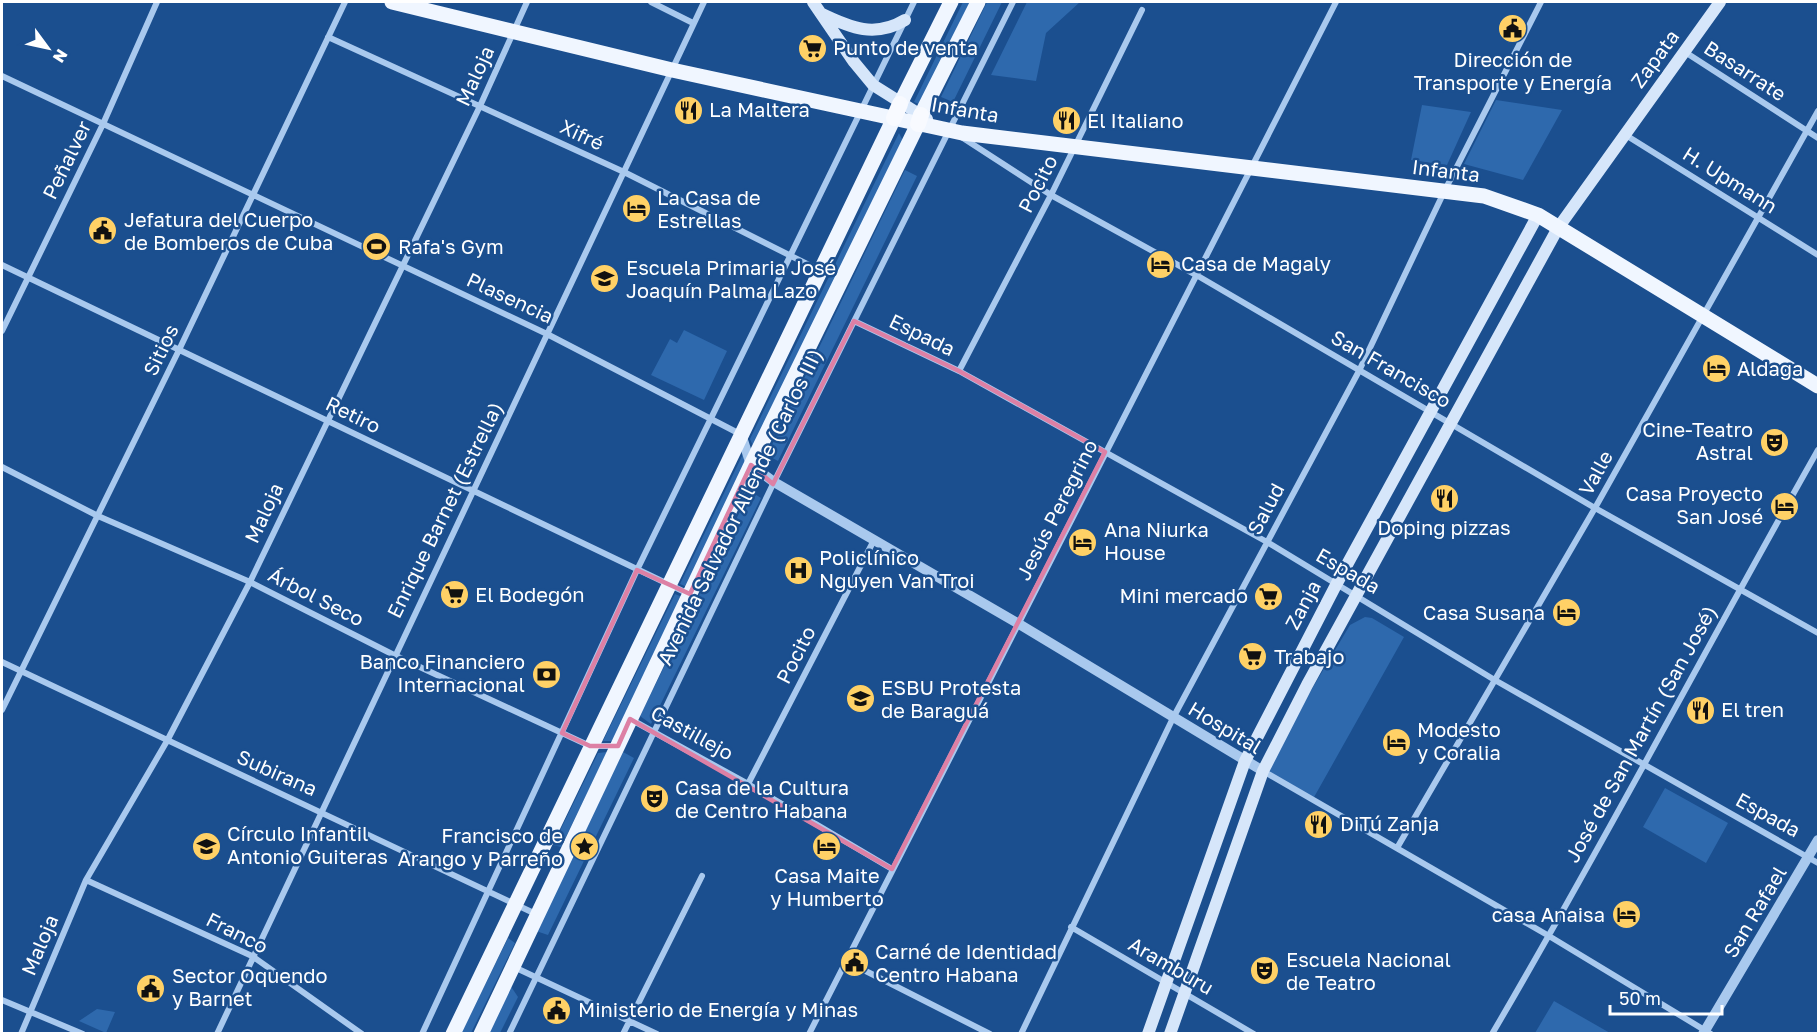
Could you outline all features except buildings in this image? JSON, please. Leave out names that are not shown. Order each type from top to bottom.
[{"type":"main road","name":"Infanta","points":[[392,2],[672,70],[860,111],[897,111],[949,130],[1484,196],[1538,215],[1558,228]]},
{"type":"main road","points":[[813,2],[873,85],[897,111],[908,143]]},
{"type":"main road","name":"Avenida Salvador Allende (Carlos III)","points":[[453,1034],[667,583],[951,2]]},
{"type":"main road","name":"Avenida Salvador Allende (Carlos III)","points":[[482,1034],[751,465],[978,2]]},
{"type":"main road","name":"Zapata","points":[[1558,228],[1720,2]]},
{"type":"main road","points":[[820,13],[859,30],[886,30],[905,20]]},
{"type":"main road","name":"Zanja","points":[[1148,1034],[1245,761],[1337,583],[1538,215]]},
{"type":"main road","points":[[1170,1034],[1263,771],[1356,594],[1558,228],[1818,386]]},
{"type":"street","name":"Peñalver","points":[[2,331],[103,124],[157,2]]},
{"type":"street","name":"Sitios","points":[[2,710],[179,350],[345,2]]},
{"type":"street","name":"Maloja","points":[[21,1034],[86,880],[167,741],[250,582],[326,420],[480,106],[527,2]]},
{"type":"street","points":[[651,2],[693,23]]},
{"type":"street","name":"Enrique Barnet (Estrella)","points":[[217,1034],[704,2]]},
{"type":"street","points":[[422,1034],[637,570],[914,2]]},
{"type":"street","name":"Avenida Salvador Allende (Carlos III)","points":[[509,1034],[774,482],[1013,2]]},
{"type":"street","name":"Jesús Peregrino","points":[[809,1034],[1336,2]]},
{"type":"street","name":"Salud","points":[[1021,1034],[1173,718],[1359,371],[1444,192],[1541,2]]},
{"type":"street","name":"Pocito","points":[[959,371],[1076,147],[1142,10]]},
{"type":"street","name":"Xifré","points":[[328,37],[624,172],[820,270]]},
{"type":"street","name":"Basarrate","points":[[1685,51],[1818,138]]},
{"type":"street","name":"Plasencia","points":[[2,76],[547,334],[740,434]]},
{"type":"street","name":"Valle","points":[[1397,848],[1493,679],[1595,508],[1702,316],[1760,218],[1818,111]]},
{"type":"street","name":"San Francisco","points":[[949,130],[1051,195],[1198,276],[1595,508],[1818,633]]},
{"type":"street","name":"H. Upmann","points":[[1624,134],[1818,255]]},
{"type":"street","name":"Retiro","points":[[2,265],[690,594]]},
{"type":"street","name":"Espada","points":[[854,321],[959,371],[1267,542],[1493,679],[1818,863]]},
{"type":"street","points":[[740,434],[751,465]]},
{"type":"street","name":"José de San Martín (San José)","points":[[1492,1034],[1550,936],[1818,450]]},
{"type":"street","name":"Hospital","points":[[751,465],[774,482],[873,542],[1018,624],[1245,761],[1550,936],[1707,1032]]},
{"type":"street","name":"Árbol Seco","points":[[2,467],[98,516],[250,582],[394,655],[590,746],[618,746]]},
{"type":"street","name":"Pocito","points":[[748,784],[873,542]]},
{"type":"street","name":"Subirana","points":[[2,662],[538,915]]},
{"type":"street","name":"Castillejo","points":[[630,719],[748,784],[892,869]]},
{"type":"street","name":"San Rafael","points":[[1707,1032],[1818,840]]},
{"type":"street","points":[[623,1034],[702,876]]},
{"type":"street","name":"Franco","points":[[86,880],[252,956],[362,1034]]},
{"type":"street","name":"Aramburu","points":[[1071,927],[1254,1034]]},
{"type":"street","points":[[846,961],[990,1034]]},
{"type":"street","points":[[514,966],[657,1034]]},
{"type":"street","points":[[2,1000],[83,1034]]},
{"type":"highlighted area","points":[[854,321],[959,371],[1105,452],[892,869],[630,719],[618,746],[590,746],[562,733],[637,570],[690,594],[751,465],[773,484]]},
{"type":"shaded area","points":[[963,2],[971,2],[921,105],[914,102]]},
{"type":"shaded area","points":[[987,2],[1002,2],[953,102],[941,97]]},
{"type":"shaded area","points":[[1027,2],[1080,2],[1046,33],[1036,81],[991,75]]},
{"type":"shaded area","points":[[1496,100],[1562,110],[1523,180],[1464,164]]},
{"type":"shaded area","points":[[1422,105],[1471,112],[1447,165],[1411,160]]},
{"type":"shaded area","points":[[899,133],[903,141],[754,448],[750,439]]},
{"type":"shaded area","points":[[905,170],[917,176],[778,461],[767,455]]},
{"type":"shaded area","points":[[684,330],[727,351],[704,400],[651,375],[670,339],[677,343]]},
{"type":"shaded area","points":[[743,454],[748,462],[687,587],[680,584]]},
{"type":"shaded area","points":[[750,491],[761,498],[651,724],[640,716]]},
{"type":"shaded area","points":[[675,594],[682,597],[613,741],[603,741]]},
{"type":"shaded area","points":[[1365,617],[1372,618],[1404,637],[1313,799],[1263,771],[1350,625]]},
{"type":"shaded area","points":[[607,752],[561,847],[553,845],[598,753]]},
{"type":"shaded area","points":[[623,752],[634,758],[548,935],[536,931]]},
{"type":"shaded area","points":[[1665,788],[1728,823],[1706,863],[1643,827]]},
{"type":"shaded area","points":[[508,938],[515,943],[471,1033],[461,1034]]},
{"type":"shaded area","points":[[510,985],[518,997],[500,1033],[486,1034]]},
{"type":"shaded area","points":[[1554,1001],[1610,1033],[1535,1033]]},
{"type":"shaded area","points":[[97,1009],[115,1012],[106,1033],[79,1021]]},
{"type":"place","name":"Dirección de Transporte y Energía","points":[[1513,29]]},
{"type":"place","name":"Punto de venta","points":[[812,48]]},
{"type":"place","name":"La Maltera","points":[[688,110]]},
{"type":"place","name":"El Italiano","points":[[1066,121]]},
{"type":"place","name":"La Casa de Estrellas","points":[[636,209]]},
{"type":"place","name":"Jefatura del Cuerpo de Bomberos de Cuba","points":[[103,231]]},
{"type":"place","name":"Rafa's Gym","points":[[377,247]]},
{"type":"place","name":"Casa de Magaly","points":[[1160,264]]},
{"type":"place","name":"Escuela Primaria José Joaquín Palma Lazo","points":[[605,279]]},
{"type":"place","name":"Aldaga","points":[[1716,369]]},
{"type":"place","name":"Cine-Teatro Astral","points":[[1774,442]]},
{"type":"place","name":"Doping pizzas","points":[[1444,498]]},
{"type":"place","name":"Casa Proyecto San José","points":[[1784,506]]},
{"type":"place","name":"Ana Niurka House","points":[[1083,542]]},
{"type":"place","name":"Policlínico Nguyen Van Troi","points":[[798,570]]},
{"type":"place","name":"El Bodegón","points":[[454,595]]},
{"type":"place","name":"Mini mercado","points":[[1269,596]]},
{"type":"place","name":"Casa Susana","points":[[1566,613]]},
{"type":"place","name":"Trabajo","points":[[1253,657]]},
{"type":"place","name":"Banco Financiero Internacional","points":[[546,674]]},
{"type":"place","name":"ESBU Protesta de Baraguá","points":[[860,699]]},
{"type":"place","name":"El tren","points":[[1700,710]]},
{"type":"place","name":"Modesto y Coralia","points":[[1396,742]]},
{"type":"place","name":"Casa de la Cultura de Centro Habana","points":[[654,799]]},
{"type":"place","name":"DiTú Zanja","points":[[1319,824]]},
{"type":"place","name":"Círculo Infantil Antonio Guiteras","points":[[206,846]]},
{"type":"place","name":"Casa Maite y Humberto","points":[[827,846]]},
{"type":"place","name":"Francisco de Arango y Parreño","points":[[584,847]]},
{"type":"place","name":"casa Anaisa","points":[[1626,915]]},
{"type":"place","name":"Carné de Identidad Centro Habana","points":[[854,963]]},
{"type":"place","name":"Escuela Nacional de Teatro","points":[[1265,971]]},
{"type":"place","name":"Sector Oquendo y Barnet","points":[[151,988]]},
{"type":"place","name":"Ministerio de Energía y Minas","points":[[557,1010]]}]
